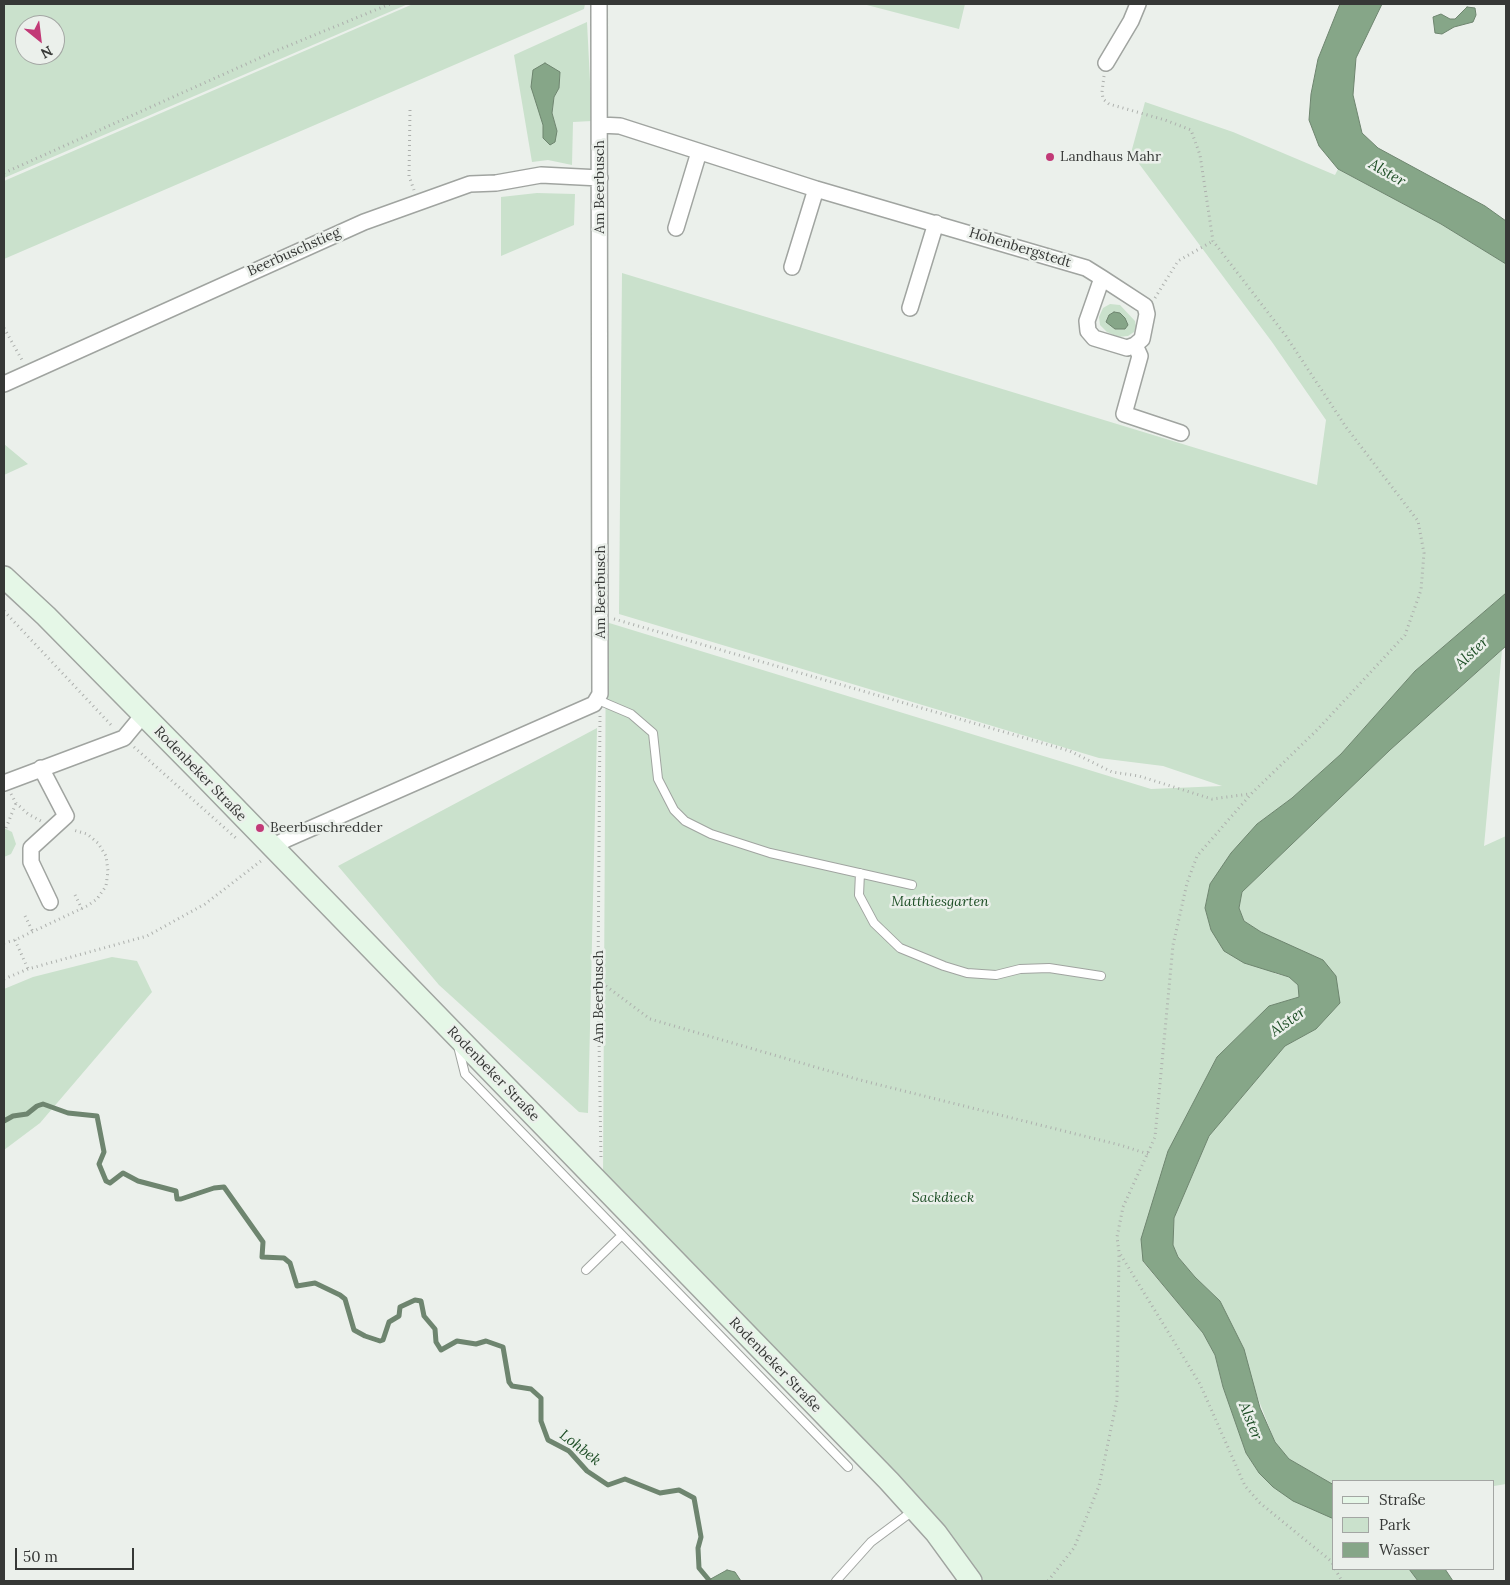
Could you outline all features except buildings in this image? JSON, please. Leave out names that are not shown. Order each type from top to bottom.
[{"type":"street","name":"Am Beerbusch","points":[[598,700],[600,694],[601,616],[599,4]]},
{"type":"street","points":[[1106,63],[1131,21],[1138,4]]},
{"type":"street","name":"Hohenbergstedt","points":[[600,126],[620,126],[816,189],[1086,268],[1145,306]]},
{"type":"street","points":[[676,228],[699,152]]},
{"type":"street","name":"Beerbuschstieg","points":[[4,384],[29,371],[364,222],[470,184],[496,184],[541,174],[600,178]]},
{"type":"street","points":[[792,267],[816,189]]},
{"type":"street","points":[[910,308],[936,223]]},
{"type":"street","points":[[1102,278],[1087,321],[1088,331],[1094,338],[1127,348],[1136,346],[1142,339],[1147,314],[1145,306]]},
{"type":"street","points":[[1136,346],[1140,356],[1124,414],[1181,432]]},
{"type":"street","name":"Rodenbeker Straße","points":[[4,577],[46,616],[143,715],[264,858],[455,1034],[915,1509],[955,1556],[971,1581]]},
{"type":"street","points":[[264,858],[287,839],[594,704],[598,700]]},
{"type":"street","points":[[4,781],[124,738],[143,715]]},
{"type":"street","points":[[41,768],[66,816],[32,848],[31,862],[50,902]]},
{"type":"lane","points":[[598,700],[631,714],[653,733],[658,779],[674,810],[685,821],[711,834],[770,853],[912,885]]},
{"type":"lane","points":[[860,873],[859,895],[874,923],[900,948],[967,973],[996,975],[1020,969],[1050,968],[1100,976]]},
{"type":"lane","points":[[455,1034],[465,1074],[848,1467]]},
{"type":"lane","points":[[586,1270],[622,1235]]},
{"type":"lane","points":[[836,1581],[871,1542],[915,1509]]},
{"type":"path","points":[[4,173],[273,52],[390,4]]},
{"type":"path","points":[[1048,1581],[1074,1548],[1099,1486],[1117,1400],[1119,1252],[1117,1237],[1123,1208],[1149,1154],[1155,1137],[1161,1092],[1173,945],[1187,883],[1197,856],[1251,794],[1318,729],[1405,636],[1422,590],[1424,553],[1418,521],[1346,427],[1286,336],[1213,241],[1200,155],[1191,130],[1109,104],[1103,99],[1102,92],[1106,63]]},
{"type":"path","points":[[410,110],[409,176],[418,202]]},
{"type":"path","points":[[1145,306],[1154,300],[1178,261],[1213,241]]},
{"type":"path","points":[[4,328],[29,371]]},
{"type":"path","points":[[4,610],[124,738],[240,841]]},
{"type":"path","points":[[601,616],[1070,751],[1112,772],[1139,776],[1212,799],[1251,794]]},
{"type":"path","name":"Am Beerbusch","points":[[594,1178],[601,1168],[598,980],[600,718],[598,700]]},
{"type":"path","points":[[4,781],[16,803],[28,814],[42,822],[56,824],[87,834],[98,843],[106,856],[106,886],[97,899],[82,909],[15,940],[4,943]]},
{"type":"path","points":[[6,828],[16,803]]},
{"type":"path","points":[[4,978],[28,969],[147,936],[206,904],[264,858]]},
{"type":"path","points":[[75,894],[82,909]]},
{"type":"path","points":[[25,916],[33,932]]},
{"type":"path","points":[[15,940],[28,969]]},
{"type":"path","points":[[598,980],[650,1019],[860,1080],[1120,1145],[1149,1154]]},
{"type":"path","points":[[1119,1252],[1200,1384],[1245,1486],[1260,1503],[1332,1563]]},
{"type":"path","points":[[1336,1570],[1342,1581]]},
{"type":"green space","points":[[4,4],[408,4],[4,178]]},
{"type":"green space","points":[[413,4],[585,4],[584,9],[4,259],[4,181]]},
{"type":"green space","points":[[863,4],[965,4],[959,29]]},
{"type":"green space","points":[[587,22],[592,121],[573,122],[572,165],[548,160],[532,162],[514,55]],"holes":[[[560,72],[559,88],[554,97],[552,113],[557,131],[543,138],[543,125]]]},
{"type":"green space","points":[[1145,102],[1233,132],[1335,175],[1338,169],[1441,224],[1506,264],[1506,593],[1415,671],[1341,754],[1292,798],[1257,824],[1210,884],[1205,908],[1211,930],[1276,974],[1289,977],[1299,985],[1299,997],[1269,1006],[1217,1057],[1168,1151],[1158,1188],[1143,1262],[1203,1333],[1215,1355],[1223,1387],[1246,1453],[1259,1473],[1273,1487],[1332,1518],[1332,1570],[1410,1570],[1418,1581],[984,1581],[950,1534],[603,1180],[606,622],[1151,789],[1222,786],[1163,766],[1099,758],[619,614],[622,273],[1317,485],[1326,420],[1272,342],[1131,153]]},
{"type":"green space","points":[[537,193],[575,194],[574,225],[501,256],[501,197]]},
{"type":"green space","points":[[1110,304],[1120,305],[1135,321],[1134,332],[1128,336],[1118,337],[1107,332],[1100,325],[1099,317],[1103,308]]},
{"type":"green space","points":[[4,444],[28,464],[4,475]]},
{"type":"green space","points":[[1502,650],[1484,846],[1506,836],[1506,1484],[1495,1486],[1495,1480],[1332,1480],[1332,1484],[1289,1459],[1275,1442],[1220,1301],[1195,1277],[1178,1257],[1173,1245],[1174,1218],[1209,1136],[1285,1046],[1316,1029],[1340,1003],[1261,932],[1244,921],[1239,908],[1242,892],[1390,750]]},
{"type":"green space","points":[[597,728],[588,1113],[579,1112],[439,985],[338,866]]},
{"type":"green space","points":[[4,828],[12,832],[16,844],[11,854],[4,857]]},
{"type":"green space","points":[[112,957],[137,961],[152,992],[40,1123],[4,1150],[4,989],[33,977]]},
{"type":"water","name":"Alster","points":[[1340,4],[1382,4],[1356,58],[1353,95],[1362,133],[1378,148],[1485,206],[1506,221],[1506,264],[1441,224],[1338,169],[1319,146],[1309,120],[1311,94],[1318,59]]},
{"type":"water","points":[[1467,7],[1475,8],[1476,15],[1473,22],[1454,27],[1442,34],[1435,33],[1433,17],[1441,14],[1450,19],[1455,19]]},
{"type":"water","points":[[545,63],[560,72],[559,88],[554,97],[552,113],[557,131],[555,142],[550,145],[543,138],[543,125],[531,87],[533,70]]},
{"type":"water","points":[[1114,312],[1120,313],[1125,318],[1128,325],[1125,329],[1115,329],[1106,322],[1109,315]]},
{"type":"water","name":"Alster","points":[[1506,593],[1506,646],[1390,750],[1242,892],[1239,908],[1244,921],[1261,932],[1323,960],[1336,976],[1340,1003],[1316,1029],[1285,1046],[1209,1136],[1174,1218],[1173,1245],[1178,1257],[1195,1277],[1220,1301],[1244,1349],[1260,1408],[1275,1442],[1289,1459],[1332,1484],[1332,1518],[1293,1501],[1273,1487],[1259,1473],[1246,1453],[1223,1387],[1215,1355],[1203,1333],[1143,1261],[1141,1239],[1168,1151],[1217,1057],[1269,1006],[1299,997],[1298,985],[1289,977],[1244,963],[1224,951],[1211,930],[1205,908],[1210,884],[1231,853],[1257,824],[1292,798],[1341,754],[1415,671]]},
{"type":"water","points":[[727,1570],[735,1572],[741,1581],[707,1581]]},
{"type":"water","points":[[1410,1570],[1446,1570],[1453,1581],[1418,1581]]},
{"type":"waterway","name":"Lohbek","points":[[4,1121],[13,1116],[27,1114],[43,1104],[68,1113],[97,1116],[104,1152],[99,1164],[106,1181],[110,1183],[123,1173],[138,1181],[176,1191],[177,1199],[214,1188],[224,1187],[263,1242],[262,1257],[284,1258],[290,1263],[297,1286],[315,1283],[340,1295],[345,1299],[354,1330],[365,1336],[380,1341],[383,1340],[389,1322],[399,1316],[400,1307],[415,1300],[421,1301],[424,1316],[435,1329],[436,1342],[441,1350],[457,1341],[476,1344],[486,1341],[503,1347],[509,1382],[512,1386],[531,1389],[541,1398],[541,1421],[548,1440],[569,1451],[587,1471],[608,1485],[625,1479],[660,1493],[679,1490],[694,1498],[701,1537],[698,1548],[699,1568],[709,1580]]},
{"type":"place","name":"Landhaus Mahr","points":[[1050,157]]},
{"type":"place","name":"Beerbuschredder","points":[[260,828]]},
{"type":"park label","name":"Matthiesgarten","points":[[940,902]]},
{"type":"park label","name":"Sackdieck","points":[[943,1198]]}]
